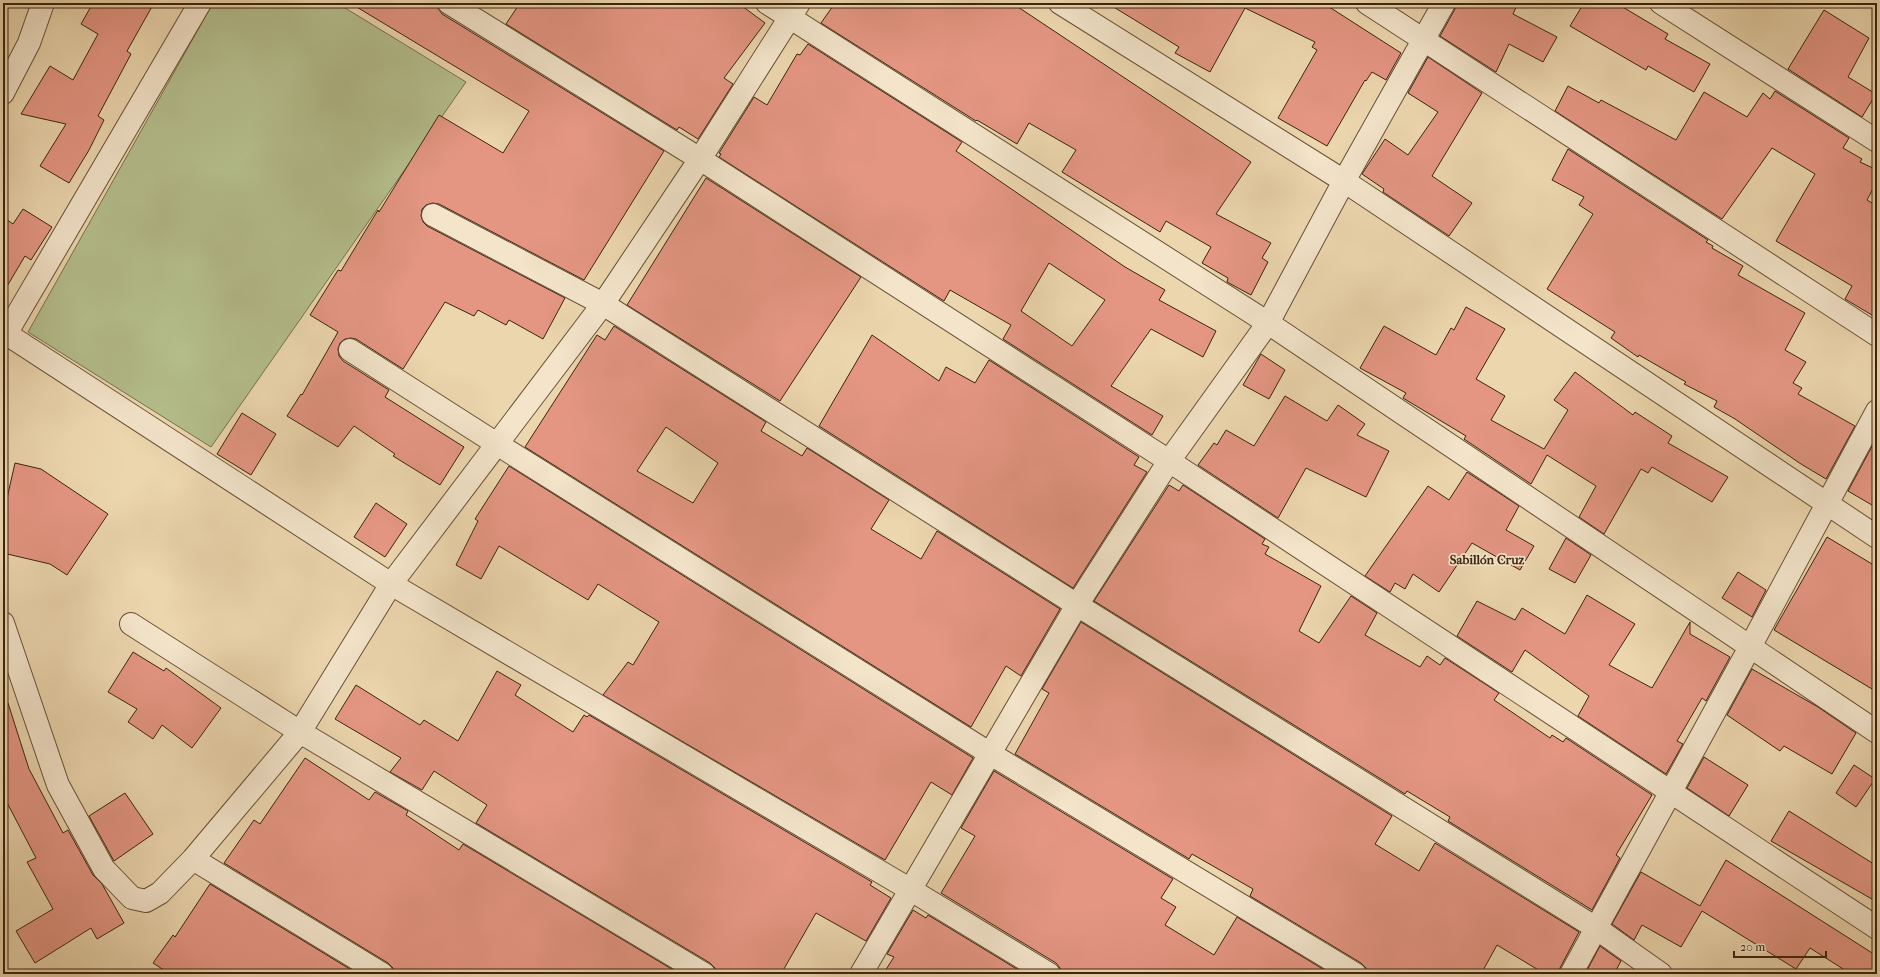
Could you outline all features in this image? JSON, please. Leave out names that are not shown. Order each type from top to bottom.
[{"type":"street","points":[[3,93],[29,43],[43,3]]},
{"type":"street","points":[[200,3],[4,336],[391,584],[911,890],[1049,974]]},
{"type":"street","points":[[449,3],[700,159],[1169,461],[1877,928]]},
{"type":"street","points":[[767,3],[795,10],[1268,323],[1877,732]]},
{"type":"street","points":[[1060,3],[1344,181],[1877,537]]},
{"type":"street","points":[[1367,3],[1877,335]]},
{"type":"street","points":[[860,974],[911,890],[989,753],[1077,605],[1169,461],[1268,323],[1344,181],[1444,3]]},
{"type":"street","points":[[1661,3],[1877,141]]},
{"type":"street","points":[[3,623],[58,784],[104,869],[132,898],[146,901],[160,893],[193,859],[300,732],[391,584],[603,304],[700,159],[795,10]]},
{"type":"street","points":[[433,215],[603,304],[1077,605],[1596,928],[1660,974]]},
{"type":"street","points":[[350,350],[989,753],[1355,974]]},
{"type":"street","points":[[1571,974],[1877,411]]},
{"type":"street","points":[[131,624],[300,732],[704,974]]},
{"type":"street","points":[[193,859],[382,974]]},
{"type":"green space","points":[[213,3],[337,3],[466,82],[211,447],[28,332]]},
{"type":"building","points":[[93,3],[154,3],[127,51],[131,54],[98,116],[104,120],[89,150],[69,183],[40,166],[66,124],[21,114],[50,66],[73,80],[98,34],[81,24]]},
{"type":"building","points":[[350,3],[430,3],[438,8],[442,14],[664,151],[584,280],[439,204],[432,203],[426,205],[422,209],[421,216],[423,222],[427,226],[565,298],[543,339],[509,320],[506,325],[478,310],[474,316],[445,302],[403,369],[356,339],[345,339],[340,343],[338,349],[339,356],[343,361],[389,390],[385,397],[464,447],[440,485],[393,456],[395,454],[354,426],[338,447],[287,416],[301,394],[302,395],[338,332],[310,315],[338,270],[341,271],[439,115],[503,153],[529,111]]},
{"type":"building","points":[[520,3],[738,3],[765,23],[724,78],[733,84],[698,139],[679,127],[677,130],[506,24]]},
{"type":"building","points":[[835,3],[1012,3],[1251,162],[1216,214],[1271,243],[1262,258],[1268,262],[1251,295],[1227,282],[1228,278],[1202,263],[1211,247],[1166,221],[1160,232],[1062,172],[1076,150],[1029,123],[1017,144],[977,120],[976,121],[821,23]]},
{"type":"building","points":[[1107,3],[1323,3],[1401,53],[1386,80],[1372,72],[1366,81],[1365,80],[1327,146],[1278,118],[1317,50],[1312,47],[1315,42],[1245,8],[1210,72],[1175,53],[1179,47]]},
{"type":"building","points":[[1456,3],[1518,3],[1513,14],[1557,37],[1543,62],[1509,44],[1496,72],[1440,36],[1455,9]]},
{"type":"building","points":[[1584,3],[1616,3],[1668,34],[1665,39],[1710,64],[1694,92],[1648,66],[1646,70],[1570,26]]},
{"type":"building","points":[[1824,10],[1869,38],[1848,77],[1876,94],[1862,117],[1788,69]]},
{"type":"building","points":[[808,44],[962,142],[956,151],[1125,267],[1165,290],[1159,300],[1216,331],[1203,357],[1151,329],[1111,386],[1163,416],[1152,435],[1003,339],[1011,325],[950,290],[944,301],[719,157],[721,154],[719,153],[754,97],[767,105],[797,54],[800,55]],"holes":[[[1049,263],[1105,300],[1072,346],[1021,311]]]},
{"type":"building","points":[[1428,57],[1482,93],[1432,176],[1472,203],[1449,236],[1383,192],[1384,189],[1362,174],[1385,139],[1408,155],[1438,112],[1408,93]]},
{"type":"building","points":[[1568,86],[1599,103],[1601,100],[1676,140],[1704,92],[1747,117],[1763,93],[1770,99],[1775,91],[1849,138],[1843,148],[1862,159],[1860,162],[1877,170],[1877,181],[1867,200],[1877,206],[1877,318],[1845,299],[1852,286],[1776,241],[1815,174],[1772,148],[1722,219],[1555,111]]},
{"type":"building","points":[[1568,149],[1708,240],[1706,242],[1713,246],[1712,248],[1743,266],[1738,275],[1805,313],[1785,350],[1806,362],[1793,383],[1802,388],[1798,394],[1855,426],[1826,479],[1801,464],[1735,419],[1714,407],[1717,401],[1684,384],[1686,382],[1639,355],[1638,357],[1611,338],[1615,332],[1547,289],[1593,214],[1579,205],[1584,197],[1552,180]]},
{"type":"building","points":[[706,178],[861,277],[780,401],[627,305]]},
{"type":"building","points":[[23,209],[52,227],[31,260],[25,256],[3,293],[3,217],[13,224]]},
{"type":"building","points":[[1466,307],[1505,329],[1476,379],[1505,396],[1491,420],[1544,449],[1568,410],[1554,400],[1575,372],[1633,415],[1635,412],[1672,436],[1668,443],[1728,477],[1712,502],[1652,467],[1648,473],[1641,469],[1604,534],[1579,517],[1596,486],[1547,455],[1531,484],[1464,439],[1466,436],[1403,398],[1406,393],[1360,368],[1384,326],[1436,355],[1451,328],[1454,330]]},
{"type":"building","points":[[614,326],[766,422],[761,431],[802,456],[807,448],[889,500],[871,529],[921,559],[937,531],[1060,609],[1021,676],[1006,666],[971,727],[525,447],[597,335],[605,340]],"holes":[[[666,427],[718,463],[693,503],[637,471]]]},
{"type":"building","points":[[872,335],[939,381],[946,367],[975,383],[989,360],[1139,457],[1134,465],[1147,472],[1073,588],[819,426]]},
{"type":"building","points":[[1261,354],[1285,370],[1269,399],[1243,385]]},
{"type":"building","points":[[1285,396],[1327,421],[1338,405],[1365,424],[1357,435],[1389,451],[1366,497],[1306,468],[1278,518],[1198,465],[1214,443],[1217,445],[1226,430],[1254,446]]},
{"type":"building","points":[[242,413],[276,434],[251,475],[217,454]]},
{"type":"building","points":[[1877,439],[1877,508],[1848,491]]},
{"type":"building","points":[[15,463],[41,469],[108,514],[67,575],[50,564],[3,553],[3,516]]},
{"type":"building","points":[[509,466],[973,758],[952,795],[931,782],[885,860],[603,695],[628,662],[633,665],[659,622],[598,584],[588,600],[499,546],[481,579],[456,565],[478,521],[475,519]]},
{"type":"building","points":[[1467,472],[1519,506],[1506,530],[1534,546],[1520,570],[1472,543],[1439,592],[1413,574],[1405,589],[1395,583],[1390,592],[1365,576],[1428,486],[1449,500]]},
{"type":"building","points":[[1169,485],[1179,491],[1183,485],[1265,539],[1262,544],[1269,547],[1265,554],[1321,586],[1299,631],[1319,643],[1351,596],[1377,613],[1365,635],[1420,667],[1427,656],[1440,665],[1445,658],[1499,693],[1494,700],[1550,738],[1552,735],[1563,742],[1566,738],[1652,795],[1616,855],[1620,858],[1592,910],[1448,821],[1450,817],[1407,791],[1405,794],[1094,601]]},
{"type":"building","points":[[376,503],[407,524],[385,557],[354,537]]},
{"type":"building","points":[[1827,537],[1877,567],[1877,692],[1774,630]]},
{"type":"building","points":[[1566,538],[1591,555],[1575,583],[1549,569]]},
{"type":"building","points":[[1738,572],[1766,590],[1752,617],[1722,598]]},
{"type":"building","points":[[1587,595],[1635,624],[1609,665],[1652,688],[1690,622],[1690,634],[1730,657],[1706,701],[1702,698],[1677,741],[1683,744],[1666,774],[1578,716],[1589,696],[1525,650],[1512,672],[1457,636],[1477,601],[1515,620],[1522,608],[1565,634]]},
{"type":"building","points":[[1081,622],[1392,816],[1375,844],[1419,871],[1435,843],[1579,932],[1560,968],[1559,974],[1545,974],[1497,945],[1481,974],[1367,974],[1366,968],[1361,963],[1250,896],[1253,889],[1192,854],[1189,859],[1015,754],[1049,693],[1042,689]]},
{"type":"building","points":[[133,652],[164,671],[166,668],[221,708],[192,748],[162,725],[153,739],[128,722],[137,709],[108,692]]},
{"type":"building","points":[[1752,669],[1818,707],[1856,733],[1832,774],[1784,746],[1780,751],[1727,715]]},
{"type":"building","points":[[497,671],[521,685],[515,695],[573,732],[584,715],[587,717],[589,715],[872,882],[870,885],[891,898],[866,941],[816,913],[781,974],[716,974],[715,968],[710,963],[476,823],[487,805],[434,771],[422,790],[390,772],[401,758],[335,719],[356,685],[420,725],[424,720],[458,741]]},
{"type":"building","points":[[8,703],[29,769],[63,833],[68,830],[93,875],[102,884],[124,923],[97,939],[91,928],[35,963],[16,931],[53,909],[27,862],[36,858],[3,795],[3,704]]},
{"type":"building","points":[[1704,757],[1748,785],[1729,816],[1687,788]]},
{"type":"building","points":[[305,758],[369,800],[375,792],[408,811],[406,815],[459,850],[463,844],[680,974],[394,974],[393,968],[388,963],[224,863],[254,820],[260,824]]},
{"type":"building","points":[[1854,765],[1875,779],[1856,807],[1836,793]]},
{"type":"building","points":[[994,771],[1173,879],[1161,898],[1176,907],[1165,925],[1214,955],[1237,917],[1331,974],[1061,974],[1060,968],[1056,963],[941,893],[975,836],[961,828]]},
{"type":"building","points":[[125,793],[153,834],[114,861],[89,816]]},
{"type":"building","points":[[1789,811],[1877,866],[1877,902],[1771,841]]},
{"type":"building","points":[[1726,860],[1877,956],[1877,974],[1851,974],[1810,948],[1796,969],[1702,911],[1681,947],[1642,925],[1634,940],[1612,924],[1641,872],[1700,906]]},
{"type":"building","points":[[210,884],[358,974],[170,974],[153,963],[173,935],[175,937]]},
{"type":"building","points":[[913,910],[926,918],[928,915],[1025,974],[883,974],[894,957],[887,954]]},
{"type":"building","points":[[1600,946],[1621,961],[1614,974],[1585,974]]},
{"type":"district","name":"Sabillón Cruz","points":[[1487,559]]}]
